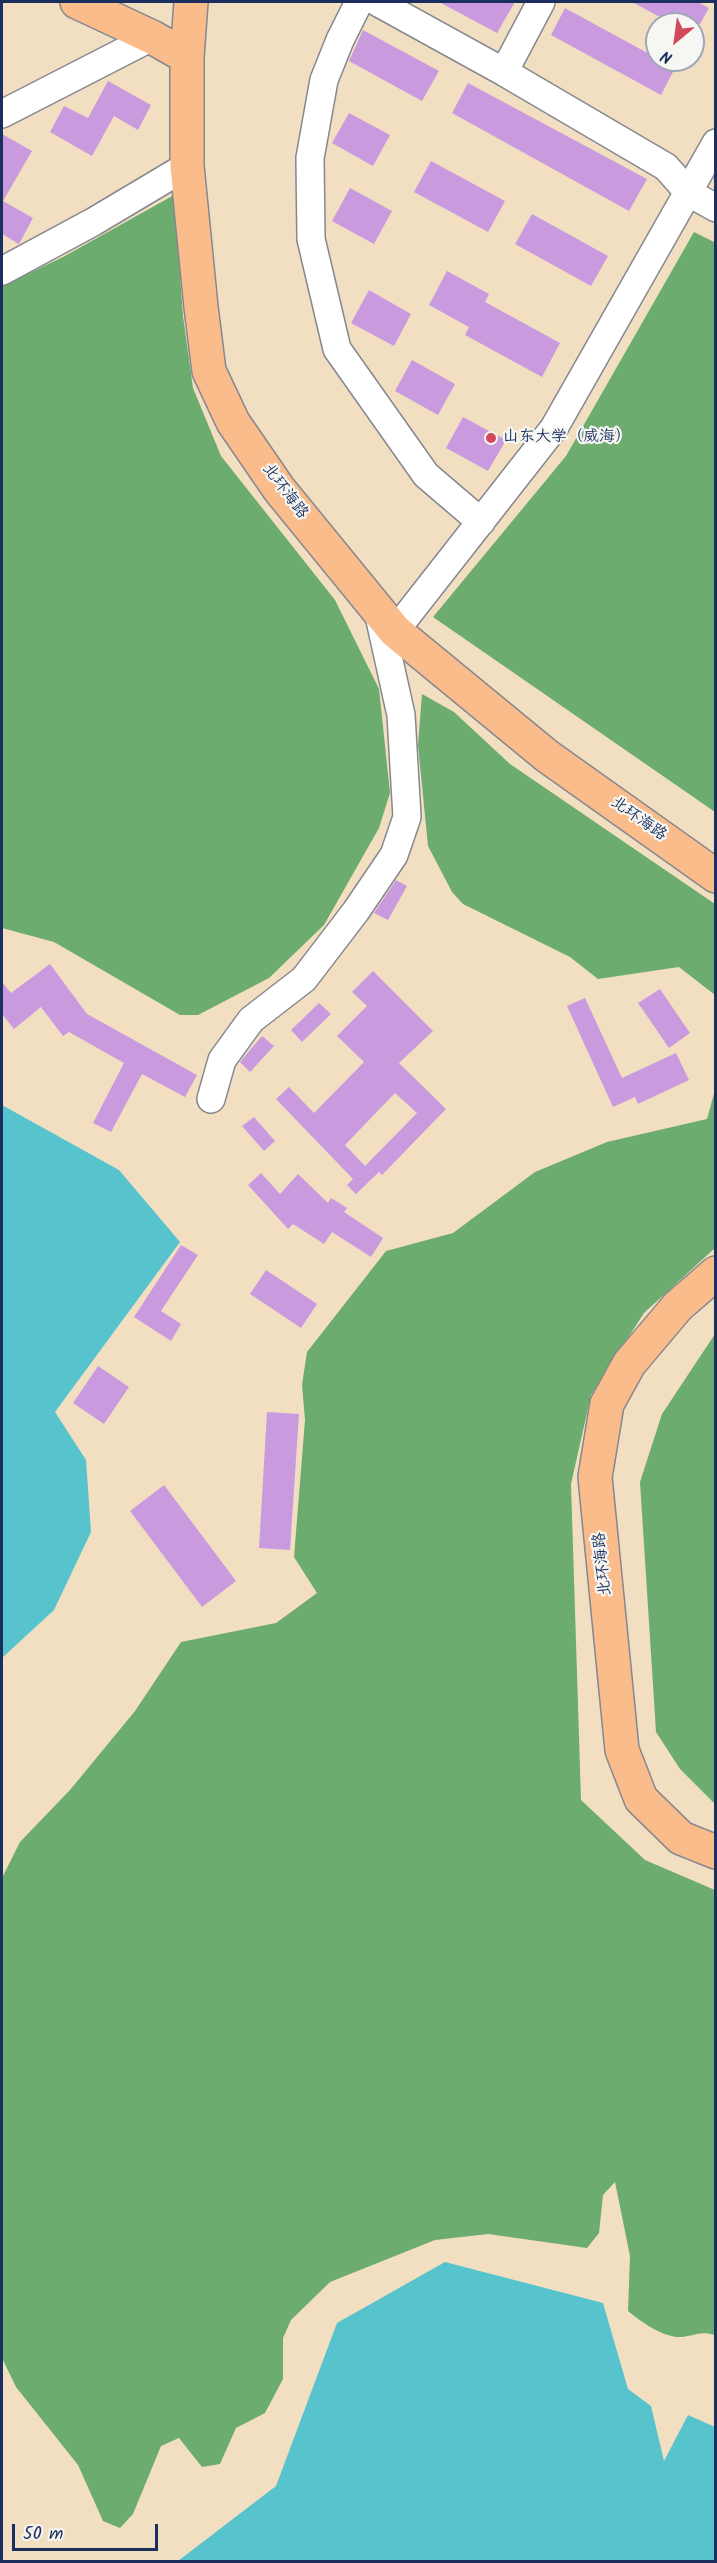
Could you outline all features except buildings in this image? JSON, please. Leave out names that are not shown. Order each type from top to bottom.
[{"type":"main road","points":[[77,2],[143,32],[187,57]]},
{"type":"main road","points":[[143,32],[166,28],[178,21],[191,2]]},
{"type":"main road","name":"北环海路","points":[[191,2],[187,57],[188,166],[209,370],[233,422],[279,489],[386,620],[547,756],[716,876]]},
{"type":"main road","name":"北环海路","points":[[716,1273],[678,1306],[629,1364],[607,1404],[595,1477],[622,1750],[641,1799],[681,1838],[716,1852]]},
{"type":"lane","points":[[359,2],[324,80],[310,158],[311,239],[337,349],[426,475],[481,522]]},
{"type":"lane","points":[[377,2],[504,72],[666,167],[689,194],[716,208]]},
{"type":"lane","points":[[504,72],[541,2]]},
{"type":"lane","points":[[2,114],[143,32]]},
{"type":"lane","points":[[211,1099],[222,1060],[251,1020],[304,979],[356,911],[394,855],[407,817],[401,715],[386,620],[481,522],[554,428],[716,143]]},
{"type":"lane","points":[[2,271],[93,222],[188,166]]},
{"type":"green space","points":[[174,195],[183,316],[193,388],[221,456],[335,600],[379,689],[390,793],[379,828],[324,925],[269,978],[198,1015],[180,1015],[54,942],[2,928],[2,286],[63,257]]},
{"type":"green space","points":[[694,232],[716,243],[715,812],[433,617],[566,456]]},
{"type":"green space","points":[[422,694],[454,712],[510,764],[715,904],[715,995],[679,967],[598,979],[570,957],[463,904],[452,892],[428,846],[418,745]]},
{"type":"green space","points":[[715,1090],[715,1248],[644,1313],[591,1395],[571,1484],[581,1800],[645,1860],[715,1890],[715,2335],[700,2333],[683,2337],[671,2336],[651,2327],[628,2311],[630,2256],[615,2182],[603,2195],[599,2233],[587,2248],[488,2234],[435,2240],[330,2282],[291,2320],[283,2338],[283,2379],[265,2413],[236,2428],[220,2464],[202,2467],[179,2438],[161,2446],[133,2514],[120,2528],[103,2521],[78,2465],[16,2387],[2,2358],[2,1878],[20,1842],[70,1790],[135,1711],[181,1642],[276,1623],[317,1593],[294,1557],[305,1420],[302,1385],[307,1352],[386,1251],[453,1233],[535,1172],[607,1142],[707,1119]]},
{"type":"green space","points":[[715,1334],[715,1804],[680,1769],[656,1732],[640,1482],[662,1414]]},
{"type":"water","points":[[2,1105],[119,1170],[180,1242],[55,1412],[86,1460],[91,1532],[54,1610],[2,1658]]},
{"type":"water","points":[[445,2262],[603,2303],[628,2389],[651,2406],[664,2461],[688,2415],[715,2427],[715,2561],[178,2561],[276,2486],[337,2323]]},
{"type":"place","name":"山东大学（威海）","points":[[491,438]]}]
